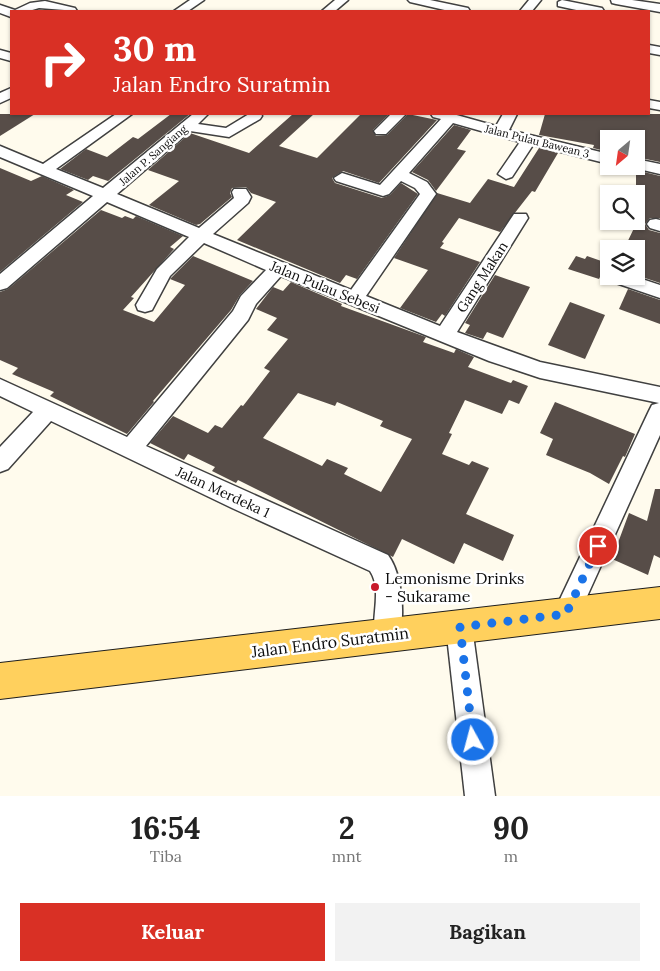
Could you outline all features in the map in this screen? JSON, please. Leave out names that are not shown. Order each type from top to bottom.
[{"type":"main road","name":"Jalan Endro Suratmin","points":[[0,681],[660,603]]},
{"type":"street","points":[[182,10],[198,0]]},
{"type":"street","points":[[329,10],[342,0]]},
{"type":"street","points":[[414,0],[447,3],[462,10]]},
{"type":"street","points":[[527,10],[535,0]]},
{"type":"street","points":[[22,10],[43,2],[67,10]]},
{"type":"street","points":[[562,4],[593,10]]},
{"type":"street","points":[[614,4],[660,8]]},
{"type":"street","points":[[43,171],[123,115]]},
{"type":"street","name":"Jalan P. Sangiang","points":[[105,196],[200,115]]},
{"type":"street","points":[[381,131],[398,115]]},
{"type":"street","points":[[500,132],[509,115]]},
{"type":"street","points":[[186,126],[229,133],[255,116]]},
{"type":"street","points":[[342,178],[383,191],[399,174],[444,116]]},
{"type":"street","name":"Jalan Pulau Bawean 3","points":[[444,116],[529,140],[600,157]]},
{"type":"street","points":[[506,174],[529,140]]},
{"type":"street","name":"Jalan Pulau Sebesi","points":[[5,159],[43,171],[444,336],[540,370],[660,395]]},
{"type":"street","points":[[645,166],[660,169]]},
{"type":"street","points":[[354,299],[387,255],[428,194],[421,185],[399,174]]},
{"type":"street","points":[[146,305],[163,273],[200,236],[242,200],[244,197],[240,192]]},
{"type":"street","points":[[0,284],[105,196]]},
{"type":"street","name":"Gang Makan","points":[[444,336],[520,218]]},
{"type":"street","points":[[130,449],[241,315],[248,301],[278,268]]},
{"type":"street","points":[[640,285],[660,292]]},
{"type":"street","name":"Jalan Merdeka 1","points":[[0,387],[379,563],[384,567],[387,578],[387,635]]},
{"type":"street","points":[[0,462],[48,410]]},
{"type":"street","points":[[566,614],[660,411]]},
{"type":"street","points":[[460,627],[480,796]]},
{"type":"building","points":[[0,114],[33,115],[0,136]]},
{"type":"building","points":[[660,114],[660,162],[645,159],[645,130],[600,130],[600,150],[593,148],[594,145],[539,135],[545,115]]},
{"type":"building","points":[[170,115],[189,115],[108,181],[93,176],[88,180],[60,169],[86,149],[107,157],[133,137],[138,139]]},
{"type":"building","points":[[292,115],[313,115],[279,146],[317,158],[360,115],[388,115],[373,130],[376,136],[387,135],[407,115],[437,120],[379,183],[343,171],[332,178],[335,183],[382,198],[390,195],[401,183],[418,194],[357,279],[346,275],[340,283],[237,240],[276,202],[251,193],[246,187],[232,188],[230,193],[232,197],[200,224],[196,225],[149,205],[179,181],[148,170],[190,133],[249,153]]},
{"type":"building","points":[[454,125],[471,130],[457,149],[466,151],[436,191],[428,180],[412,172]]},
{"type":"building","points":[[539,148],[558,153],[535,192],[532,191],[500,232],[459,218],[442,242],[444,243],[440,248],[480,262],[445,316],[442,314],[436,322],[400,308],[428,270],[394,258],[437,193],[470,203],[488,179],[514,187]]},
{"type":"building","points":[[0,168],[31,181],[42,176],[74,190],[66,195],[83,202],[0,272]]},
{"type":"building","points":[[645,172],[660,176],[660,218],[650,218],[645,224],[645,185],[636,185],[636,175],[645,175]]},
{"type":"building","points":[[101,210],[122,218],[125,216],[133,219],[136,216],[183,236],[170,247],[174,249],[131,297],[134,298],[123,310],[154,322],[185,285],[170,279],[193,256],[253,281],[127,434],[50,396],[54,392],[12,374],[18,368],[0,360],[0,292],[8,289]]},
{"type":"building","points":[[645,224],[649,230],[660,233],[660,283],[645,278],[645,240],[628,240],[633,230],[645,230]]},
{"type":"building","points":[[576,256],[585,259],[587,256],[600,261],[599,279],[568,269]]},
{"type":"building","points":[[495,275],[530,287],[503,338],[487,332],[483,339],[465,333],[470,325],[465,323]]},
{"type":"building","points":[[291,282],[342,304],[341,306],[426,337],[423,342],[454,353],[456,349],[474,357],[468,367],[511,383],[513,380],[528,386],[519,404],[509,400],[502,414],[465,400],[449,433],[452,434],[442,454],[469,465],[472,461],[489,468],[466,514],[514,535],[503,561],[464,543],[454,564],[402,539],[393,557],[238,480],[236,483],[212,471],[215,467],[188,454],[184,460],[150,443],[173,416],[208,433],[215,425],[222,428],[241,405],[243,406],[270,371],[264,368],[288,339],[267,330],[277,318],[256,309],[273,287],[283,291]],"holes":[[[298,393],[335,406],[337,402],[383,421],[380,426],[412,439],[381,492],[344,474],[348,468],[327,459],[322,466],[263,438]]]},
{"type":"building","points":[[628,289],[660,300],[660,324],[619,309]]},
{"type":"building","points":[[570,302],[605,315],[585,359],[548,345]]},
{"type":"building","points":[[555,402],[635,434],[625,457],[623,456],[609,484],[590,473],[546,455],[553,439],[540,433]]},
{"type":"building","points":[[655,489],[660,489],[660,558],[654,555],[648,575],[612,559],[629,513],[647,521]]},
{"type":"place","name":"Lemonisme Drinks - Sukarame","points":[[375,587]]},
{"type":"route","points":[[473,740],[460,627],[566,614],[598,546]]}]
